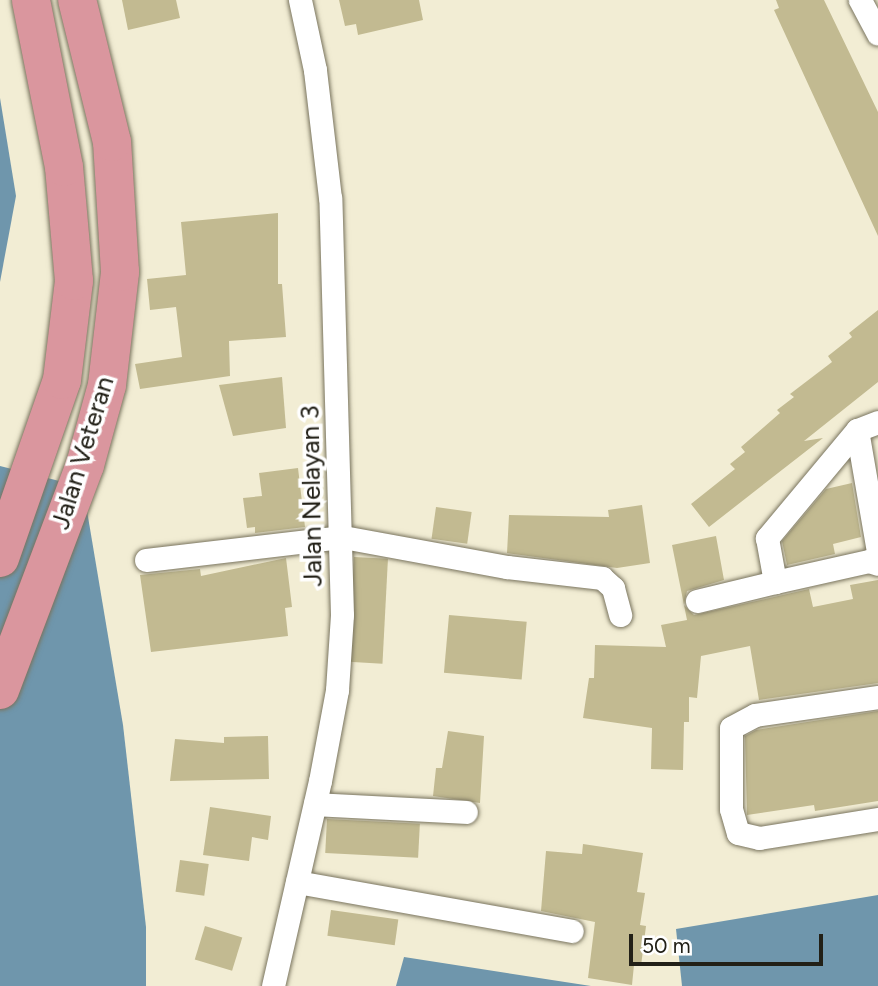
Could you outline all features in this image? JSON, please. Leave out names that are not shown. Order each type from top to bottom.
[{"type":"highway","name":"Jalan Veteran","points":[[0,558],[62,380],[74,281],[64,167],[31,0]]},
{"type":"highway","name":"Jalan Veteran","points":[[0,690],[85,465],[107,386],[120,272],[112,142],[77,0]]},
{"type":"street","name":"Jalan Nelayan 3","points":[[273,986],[315,804],[337,690],[343,537],[330,198],[315,70],[300,0]]},
{"type":"street","points":[[860,0],[878,34]]},
{"type":"street","points":[[696,601],[876,554],[868,426]]},
{"type":"street","points":[[775,582],[767,550],[771,530],[868,426]]},
{"type":"street","points":[[146,560],[343,537],[507,566],[603,578],[612,588],[620,615]]},
{"type":"street","points":[[878,696],[755,715],[730,728],[731,809],[738,832],[759,838],[878,819]]},
{"type":"street","points":[[315,804],[466,812]]},
{"type":"street","points":[[297,882],[572,931]]},
{"type":"water","points":[[0,98],[16,196],[0,282]]},
{"type":"water","points":[[0,466],[83,487],[123,725],[146,927],[146,986],[0,986]]},
{"type":"water","points":[[878,895],[878,986],[682,986],[676,929]]},
{"type":"water","points":[[404,957],[591,986],[396,986]]},
{"type":"building","points":[[122,0],[176,0],[180,18],[128,30]]},
{"type":"building","points":[[339,0],[419,0],[423,20],[358,35],[356,24],[345,26]]},
{"type":"building","points":[[776,0],[824,0],[878,112],[878,236],[774,10],[779,8]]},
{"type":"building","points":[[278,213],[278,284],[282,284],[286,337],[229,341],[230,376],[140,389],[135,364],[182,357],[176,307],[150,310],[147,279],[186,275],[181,222]]},
{"type":"building","points":[[878,310],[878,382],[804,441],[823,438],[709,527],[691,504],[735,469],[730,464],[745,452],[741,447],[780,413],[777,410],[794,397],[790,394],[832,362],[828,356],[852,337],[849,333]]},
{"type":"building","points":[[282,377],[286,428],[233,436],[219,385]]},
{"type":"building","points":[[298,468],[305,527],[255,533],[255,527],[247,528],[243,498],[262,496],[259,473]]},
{"type":"building","points":[[852,483],[861,537],[833,544],[835,554],[787,565],[782,541],[826,489]]},
{"type":"building","points":[[642,505],[650,563],[617,568],[507,553],[509,515],[609,517],[608,510]]},
{"type":"building","points":[[436,507],[472,512],[467,544],[432,539]]},
{"type":"building","points":[[716,536],[724,580],[687,591],[684,605],[672,545]]},
{"type":"building","points":[[354,557],[388,559],[382,664],[349,662]]},
{"type":"building","points":[[286,558],[292,607],[285,608],[288,636],[151,652],[140,575],[200,569],[201,576]]},
{"type":"building","points":[[878,580],[878,683],[759,700],[750,646],[701,656],[697,698],[689,697],[689,722],[684,722],[683,770],[651,769],[652,728],[583,718],[589,678],[594,678],[595,645],[666,647],[661,625],[687,620],[684,605],[694,615],[809,589],[813,607],[853,599],[850,585]]},
{"type":"building","points":[[449,615],[527,622],[522,680],[444,673]]},
{"type":"building","points":[[878,711],[878,801],[815,811],[814,805],[747,815],[745,736],[756,730]]},
{"type":"building","points":[[448,731],[484,736],[480,803],[433,796],[436,768],[442,768]]},
{"type":"building","points":[[268,736],[269,779],[170,781],[175,739],[224,743],[224,737]]},
{"type":"building","points":[[210,807],[271,816],[268,840],[252,837],[249,861],[203,855]]},
{"type":"building","points":[[327,819],[420,824],[418,858],[325,853]]},
{"type":"building","points":[[583,844],[643,853],[637,892],[645,893],[640,925],[646,926],[641,966],[634,965],[632,985],[588,978],[595,922],[541,911],[546,851],[582,854]]},
{"type":"building","points":[[180,860],[209,864],[204,896],[176,892]]},
{"type":"building","points":[[331,910],[398,919],[395,945],[327,936]]},
{"type":"building","points":[[205,926],[242,937],[232,971],[195,959]]}]
